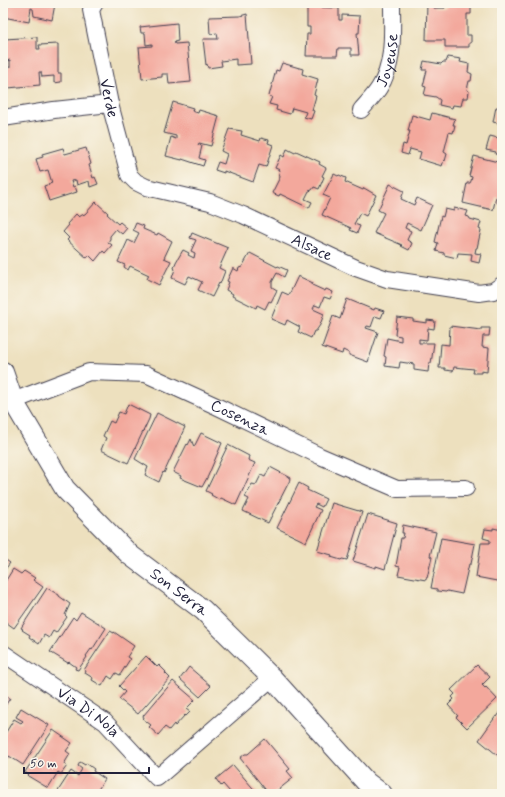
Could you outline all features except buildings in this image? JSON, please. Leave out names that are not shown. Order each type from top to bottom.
[{"type":"street","name":"Joyeuse","points":[[361,110],[380,88],[388,67],[392,44],[392,3]]},
{"type":"street","name":"Verde","points":[[93,7],[110,104],[129,175],[136,182]]},
{"type":"street","points":[[3,118],[54,110],[110,104]]},
{"type":"street","name":"Alsace","points":[[136,182],[146,187],[210,202],[243,215],[356,268],[387,279],[479,293],[498,288]]},
{"type":"street","name":"Son Serra","points":[[3,372],[13,401],[65,489],[130,555],[203,610],[272,678],[366,782],[382,794]]},
{"type":"street","name":"Cosenza","points":[[13,401],[89,372],[146,374],[214,404],[320,456],[398,489],[466,488]]},
{"type":"street","name":"Via Di Nola","points":[[3,653],[105,722],[157,778],[272,678]]}]
